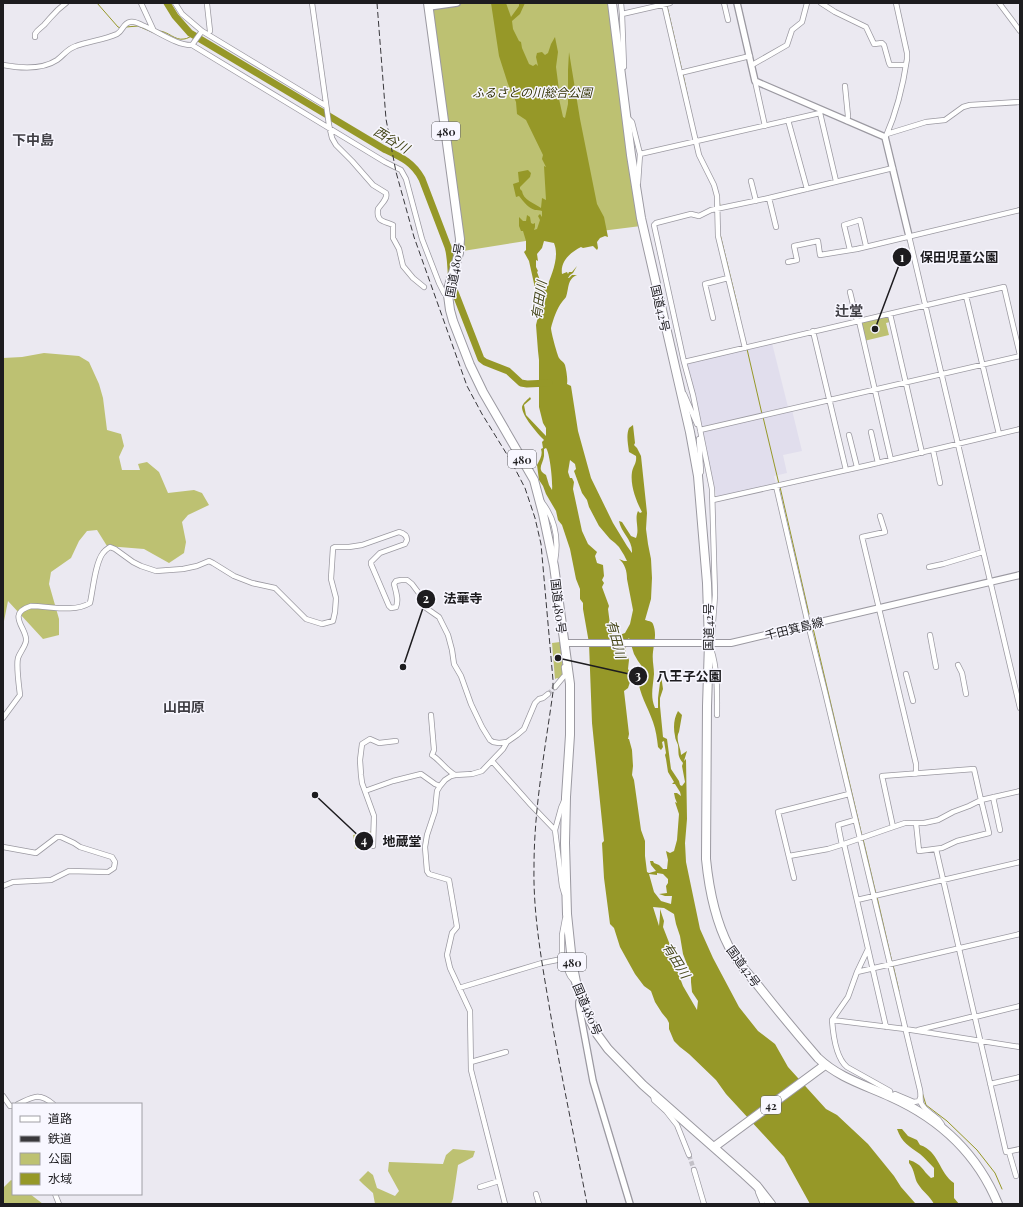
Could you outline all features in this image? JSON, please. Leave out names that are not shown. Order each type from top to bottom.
[{"type":"highway","name":"国道42号","points":[[612,3],[635,183],[647,246],[690,432],[698,476],[707,583],[708,643],[706,859],[708,880],[722,932],[729,948],[741,965],[823,1066],[847,1079],[892,1094],[943,1128],[958,1142],[973,1160],[986,1180],[998,1204]]},
{"type":"highway","name":"国道480号","points":[[430,5],[460,233],[460,248],[448,298],[450,310],[454,326],[474,374],[534,480],[554,566],[566,644],[570,700],[570,735],[565,843],[567,914],[572,962],[576,982],[581,998],[597,1034],[608,1050],[652,1093],[717,1145],[757,1186],[771,1204]]},
{"type":"highway","name":"42","points":[[717,1145],[823,1066]]},
{"type":"main road","name":"千田箕島線","points":[[566,644],[735,642],[1020,574]]},
{"type":"street","points":[[35,37],[35,33],[44,25],[56,10],[66,3]]},
{"type":"street","points":[[141,3],[153,29]]},
{"type":"street","points":[[175,3],[182,14],[202,31],[326,107]]},
{"type":"street","points":[[312,3],[326,107],[332,138],[336,146],[352,161],[373,185],[386,193],[387,197],[378,208],[378,216],[382,222],[392,225],[394,241],[399,249],[403,266],[413,278],[424,286]]},
{"type":"street","points":[[430,5],[457,3]]},
{"type":"street","points":[[621,3],[624,69],[621,71]]},
{"type":"street","points":[[622,14],[670,3]]},
{"type":"street","points":[[724,3],[728,20]]},
{"type":"street","points":[[737,3],[765,126]]},
{"type":"street","points":[[752,65],[787,45],[792,30],[802,22],[807,3]]},
{"type":"street","points":[[821,3],[835,12],[866,27],[874,44],[884,45],[890,65],[906,65]]},
{"type":"street","points":[[896,3],[906,53],[906,65],[900,96],[886,136],[1020,708]]},
{"type":"street","points":[[999,3],[1020,31]]},
{"type":"street","points":[[207,4],[210,31]]},
{"type":"street","points":[[664,4],[700,158],[715,189],[717,199],[718,236],[745,348]]},
{"type":"street","points":[[3,65],[20,67],[50,64],[71,48],[118,34],[125,25],[130,22],[153,29],[177,42],[192,45],[329,126],[385,162],[401,170],[406,179],[423,240],[439,283],[448,298]]},
{"type":"street","points":[[192,45],[202,31]]},
{"type":"street","points":[[680,73],[750,56]]},
{"type":"street","points":[[755,81],[821,112],[886,136],[926,122],[945,120],[962,108],[970,105],[1020,102]]},
{"type":"street","points":[[845,86],[848,116],[847,121]]},
{"type":"street","points":[[640,154],[821,112]]},
{"type":"street","points":[[821,112],[836,181]]},
{"type":"street","points":[[627,119],[632,122],[640,154],[639,180],[635,183]]},
{"type":"street","points":[[788,120],[807,189]]},
{"type":"street","points":[[716,715],[716,684],[713,655],[708,643],[712,637],[715,595],[712,489],[693,395],[684,362],[654,225],[656,223],[691,214],[699,216],[711,210],[770,198],[893,168]]},
{"type":"street","points":[[751,181],[756,200]]},
{"type":"street","points":[[770,198],[776,227]]},
{"type":"street","points":[[788,262],[797,260],[794,246],[818,241],[820,255],[850,250],[1020,210]]},
{"type":"street","points":[[850,250],[844,224],[860,220],[866,246]]},
{"type":"street","points":[[713,318],[705,284],[728,278]]},
{"type":"street","points":[[684,362],[1004,287],[1020,355],[700,430]]},
{"type":"street","points":[[850,292],[891,460]]},
{"type":"street","points":[[966,296],[999,434]]},
{"type":"street","points":[[890,314],[922,452]]},
{"type":"street","points":[[813,331],[846,470]]},
{"type":"street","points":[[680,391],[685,396],[700,430],[701,472],[698,476]]},
{"type":"street","points":[[713,500],[857,468],[1020,429]]},
{"type":"street","points":[[871,432],[878,463]]},
{"type":"street","points":[[849,435],[857,468]]},
{"type":"street","points":[[933,450],[940,483]]},
{"type":"street","points":[[776,486],[920,1090],[921,1103],[923,1107],[941,1121],[943,1128]]},
{"type":"street","points":[[880,516],[885,532],[862,537],[916,764],[916,774]]},
{"type":"street","points":[[3,718],[20,695],[18,659],[26,643],[26,638],[19,622],[19,617],[24,608],[31,606],[76,608],[90,603],[96,570],[101,555],[110,547],[133,562],[156,571],[183,569],[197,566],[209,561],[234,576],[252,583],[275,588],[306,618],[322,624],[333,621],[335,612],[336,598],[331,579],[333,548],[362,545],[399,532],[406,536],[407,540],[405,544],[380,553],[371,562],[389,606],[394,608],[398,605],[394,584],[396,581],[407,580],[412,584],[421,596],[426,608],[439,617],[442,623],[448,636],[454,664],[461,676],[471,704],[482,727],[490,740],[493,742],[507,742]]},
{"type":"street","points":[[929,567],[983,552]]},
{"type":"street","points":[[930,635],[936,667]]},
{"type":"street","points":[[555,687],[565,676],[561,647],[566,644]]},
{"type":"street","points":[[958,665],[962,673],[966,694]]},
{"type":"street","points":[[906,674],[913,701]]},
{"type":"street","points":[[505,1204],[471,1070],[470,1011],[450,968],[447,955],[452,933],[457,927],[450,880],[429,874],[427,871],[425,847],[427,835],[435,811],[437,791],[440,786],[445,780],[455,775],[479,773],[484,769],[503,749],[507,742],[524,729],[534,703],[548,694]]},
{"type":"street","points":[[431,715],[434,750],[432,755],[440,761],[447,770],[455,775]]},
{"type":"street","points":[[373,846],[374,816],[362,783],[360,760],[362,744],[370,739],[379,743],[396,741]]},
{"type":"street","points":[[492,761],[555,830]]},
{"type":"street","points":[[893,827],[882,776],[974,769],[989,833],[957,841],[942,848],[919,851],[916,823]]},
{"type":"street","points":[[365,791],[421,774],[440,786]]},
{"type":"street","points":[[789,856],[843,845],[905,824],[938,820],[981,800],[1020,791]]},
{"type":"street","points":[[794,878],[778,812],[849,794]]},
{"type":"street","points":[[566,797],[561,808],[555,830],[562,886],[567,900]]},
{"type":"street","points":[[993,797],[1000,830]]},
{"type":"street","points":[[855,820],[838,825],[886,1027]]},
{"type":"street","points":[[3,847],[36,853],[57,837],[61,837],[80,847],[112,857],[116,862],[114,868],[108,872],[69,870],[51,880],[13,882],[3,886]]},
{"type":"street","points":[[936,849],[1006,1152],[1009,1152],[1016,1176]]},
{"type":"street","points":[[857,900],[1020,862]]},
{"type":"street","points":[[567,914],[564,920],[562,936],[562,959],[570,978],[576,982]]},
{"type":"street","points":[[857,972],[1020,934]]},
{"type":"street","points":[[868,949],[857,972],[848,997],[832,1020],[838,1049],[843,1063],[847,1067],[892,1094],[914,1102],[919,1101],[920,1098]]},
{"type":"street","points":[[459,988],[542,963],[562,959]]},
{"type":"street","points":[[581,998],[578,1006],[593,1081],[630,1204]]},
{"type":"street","points":[[916,1030],[1019,1006],[1020,1013]]},
{"type":"street","points":[[832,1020],[916,1030],[1020,1047]]},
{"type":"street","points":[[471,1062],[506,1052]]},
{"type":"street","points":[[990,1084],[1020,1077]]},
{"type":"street","points":[[652,1093],[654,1100],[666,1111],[677,1125],[689,1154]]},
{"type":"street","points":[[3,1096],[10,1106],[12,1106]]},
{"type":"street","points":[[20,1103],[40,1096],[52,1103]]},
{"type":"street","points":[[1009,1152],[1020,1149]]},
{"type":"street","points":[[694,1170],[704,1204]]},
{"type":"street","points":[[480,1187],[499,1181]]},
{"type":"street","points":[[757,1186],[763,1204]]},
{"type":"street","points":[[536,1194],[538,1204]]},
{"type":"shaded area","points":[[772,343],[788,407],[702,426],[687,363]]},
{"type":"shaded area","points":[[792,410],[802,451],[783,455],[787,473],[774,476],[776,484],[717,498],[703,432]]},
{"type":"green space","name":"ふるさとの川総合公園","points":[[431,3],[610,3],[641,226],[545,238],[463,251],[463,239]]},
{"type":"green space","points":[[888,316],[890,322],[886,323],[889,335],[864,341],[861,321]]},
{"type":"green space","points":[[44,353],[79,356],[89,362],[99,384],[103,398],[107,430],[121,434],[124,446],[119,457],[122,470],[140,470],[138,464],[147,462],[159,472],[168,493],[194,490],[202,493],[209,505],[188,515],[182,522],[186,542],[184,553],[169,563],[144,549],[107,546],[97,530],[87,531],[79,541],[71,558],[51,572],[49,584],[59,619],[59,635],[43,639],[8,601],[3,626],[3,358],[22,357]]},
{"type":"green space","points":[[560,642],[563,673],[559,679],[555,679],[552,643]]},
{"type":"green space","points":[[373,831],[372,846],[355,849],[353,835]]},
{"type":"green space","points":[[453,1149],[475,1151],[473,1157],[458,1165],[451,1204],[375,1204],[373,1193],[359,1180],[368,1171],[373,1175],[377,1188],[395,1196],[399,1191],[388,1171],[389,1162],[443,1164],[446,1155]]},
{"type":"green space","points":[[11,1180],[12,1195],[31,1195],[43,1204],[3,1204],[3,1188]]},
{"type":"water","name":"有田川","points":[[491,3],[506,3],[511,17],[519,6],[519,3],[525,3],[520,14],[512,21],[513,29],[521,42],[529,64],[533,66],[536,64],[538,66],[536,57],[537,53],[542,52],[545,55],[548,53],[555,37],[558,52],[556,67],[559,90],[557,99],[559,99],[563,117],[565,118],[568,104],[569,52],[580,119],[597,204],[604,217],[608,237],[605,236],[600,238],[597,242],[597,250],[593,246],[581,247],[570,254],[564,261],[562,274],[572,272],[577,266],[568,278],[572,275],[577,275],[571,279],[566,297],[555,314],[551,330],[558,356],[565,365],[567,384],[571,386],[578,431],[591,478],[613,523],[632,553],[631,544],[619,521],[622,522],[631,536],[636,538],[637,514],[638,511],[640,513],[642,512],[636,498],[632,482],[632,472],[636,461],[636,456],[629,452],[627,437],[629,428],[633,425],[634,445],[641,456],[647,513],[646,529],[651,559],[652,578],[651,599],[645,620],[652,623],[655,635],[652,691],[655,708],[658,708],[661,675],[663,689],[660,698],[660,706],[663,737],[667,739],[671,769],[682,786],[685,782],[682,766],[683,763],[679,756],[674,726],[678,711],[682,715],[678,741],[681,755],[687,751],[684,761],[686,759],[686,862],[700,929],[713,958],[739,1007],[758,1031],[775,1044],[788,1067],[826,1109],[837,1115],[868,1144],[915,1203],[928,1204],[810,1204],[784,1157],[726,1094],[716,1080],[674,1041],[667,1019],[655,1002],[651,991],[644,986],[635,974],[620,947],[614,928],[610,924],[604,878],[602,843],[604,841],[592,723],[589,643],[583,603],[580,599],[580,589],[576,579],[570,549],[562,525],[558,520],[556,511],[539,480],[537,465],[542,451],[541,449],[543,448],[542,442],[544,440],[527,420],[522,407],[530,397],[531,399],[524,405],[526,415],[546,436],[546,428],[543,423],[539,407],[539,360],[536,325],[538,317],[537,309],[539,306],[529,261],[524,252],[526,250],[526,241],[523,231],[521,231],[519,226],[519,217],[523,221],[526,221],[527,215],[530,217],[531,223],[535,223],[534,230],[537,229],[540,220],[538,216],[540,214],[542,217],[542,211],[530,208],[519,196],[516,197],[513,184],[519,182],[518,172],[528,170],[531,173],[530,177],[520,187],[520,189],[524,197],[541,208],[542,198],[546,200],[544,166],[546,167],[542,159],[543,155],[526,120],[517,114],[516,102],[508,84],[499,56]],"holes":[[[544,241],[554,243],[556,249],[554,266],[546,290],[544,286],[545,283],[541,283],[536,267],[536,260],[538,261],[537,254],[542,248]],[[546,448],[552,475],[552,490],[546,475],[541,471],[544,449]],[[570,460],[575,464],[576,469],[574,471],[582,493],[587,500],[599,526],[619,547],[627,561],[619,559],[623,563],[626,570],[633,610],[630,624],[625,633],[614,637],[611,632],[608,609],[609,606],[602,587],[604,583],[602,580],[604,576],[603,565],[597,563],[595,556],[597,552],[588,544],[582,531],[573,489],[574,482],[572,478],[570,478],[568,472]],[[629,638],[634,654],[646,672],[645,681],[638,678],[640,690],[654,725],[658,747],[661,750],[663,747],[662,742],[664,741],[668,772],[674,782],[672,784],[675,784],[681,796],[674,793],[679,814],[677,840],[674,851],[670,853],[666,851],[668,860],[667,869],[663,869],[653,861],[650,861],[651,865],[656,871],[649,873],[647,872],[645,841],[641,830],[632,775],[632,750],[628,739],[629,734],[624,691],[628,688],[631,674],[628,669],[629,660],[627,655],[625,657],[625,643]],[[649,874],[663,874],[668,879],[666,886],[667,893],[659,894],[672,896],[671,904],[661,901],[654,892]],[[653,907],[664,908],[674,914],[683,954],[691,975],[692,992],[698,1001],[697,1010],[683,986],[672,957],[670,945],[663,927],[664,921],[660,909],[659,926]]]},
{"type":"water","points":[[897,1129],[902,1129],[908,1136],[917,1140],[920,1145],[931,1152],[945,1174],[954,1183],[954,1198],[959,1204],[934,1204],[918,1184],[909,1160],[919,1165],[931,1178],[934,1177],[934,1168],[904,1141]]},
{"type":"waterway","points":[[97,3],[118,27],[121,28]]},
{"type":"waterway","name":"西谷川","points":[[167,3],[175,16],[190,33],[411,164],[422,179],[448,247],[453,287],[481,359],[508,371],[521,383],[549,383]]},
{"type":"waterway","points":[[667,6],[682,71]]},
{"type":"waterway","points":[[126,27],[138,26],[152,32]]},
{"type":"waterway","points":[[159,31],[178,39],[186,39],[194,35]]},
{"type":"waterway","points":[[683,74],[690,108]]},
{"type":"waterway","points":[[719,198],[720,207]]},
{"type":"waterway","points":[[720,234],[739,312]]},
{"type":"waterway","points":[[747,349],[762,414]]},
{"type":"waterway","points":[[763,417],[779,484]]},
{"type":"waterway","points":[[780,487],[809,614]]},
{"type":"waterway","points":[[813,628],[862,836]]},
{"type":"waterway","points":[[863,839],[876,894]]},
{"type":"waterway","points":[[877,897],[892,962]]},
{"type":"waterway","points":[[893,965],[899,991]]},
{"type":"waterway","points":[[922,1092],[926,1105],[947,1121],[977,1150],[995,1173],[1002,1189]]},
{"type":"tunnel","points":[[548,694],[555,687]]},
{"type":"tunnel","points":[[689,1155],[694,1170]]},
{"type":"railway","points":[[377,3],[386,119],[396,172],[414,237],[467,386],[525,488],[535,518],[541,544],[553,692],[540,779],[534,845],[535,903],[550,1011],[587,1204]]},
{"type":"place","name":"保田児童公園","points":[[875,329]]},
{"type":"place","name":"八王子公園","points":[[558,658]]},
{"type":"place","name":"法華寺","points":[[403,667]]},
{"type":"place","name":"地蔵堂","points":[[315,795]]},
{"type":"district","name":"下中島","points":[[33,139]]},
{"type":"district","name":"辻堂","points":[[849,310]]},
{"type":"district","name":"山田原","points":[[184,706]]}]
